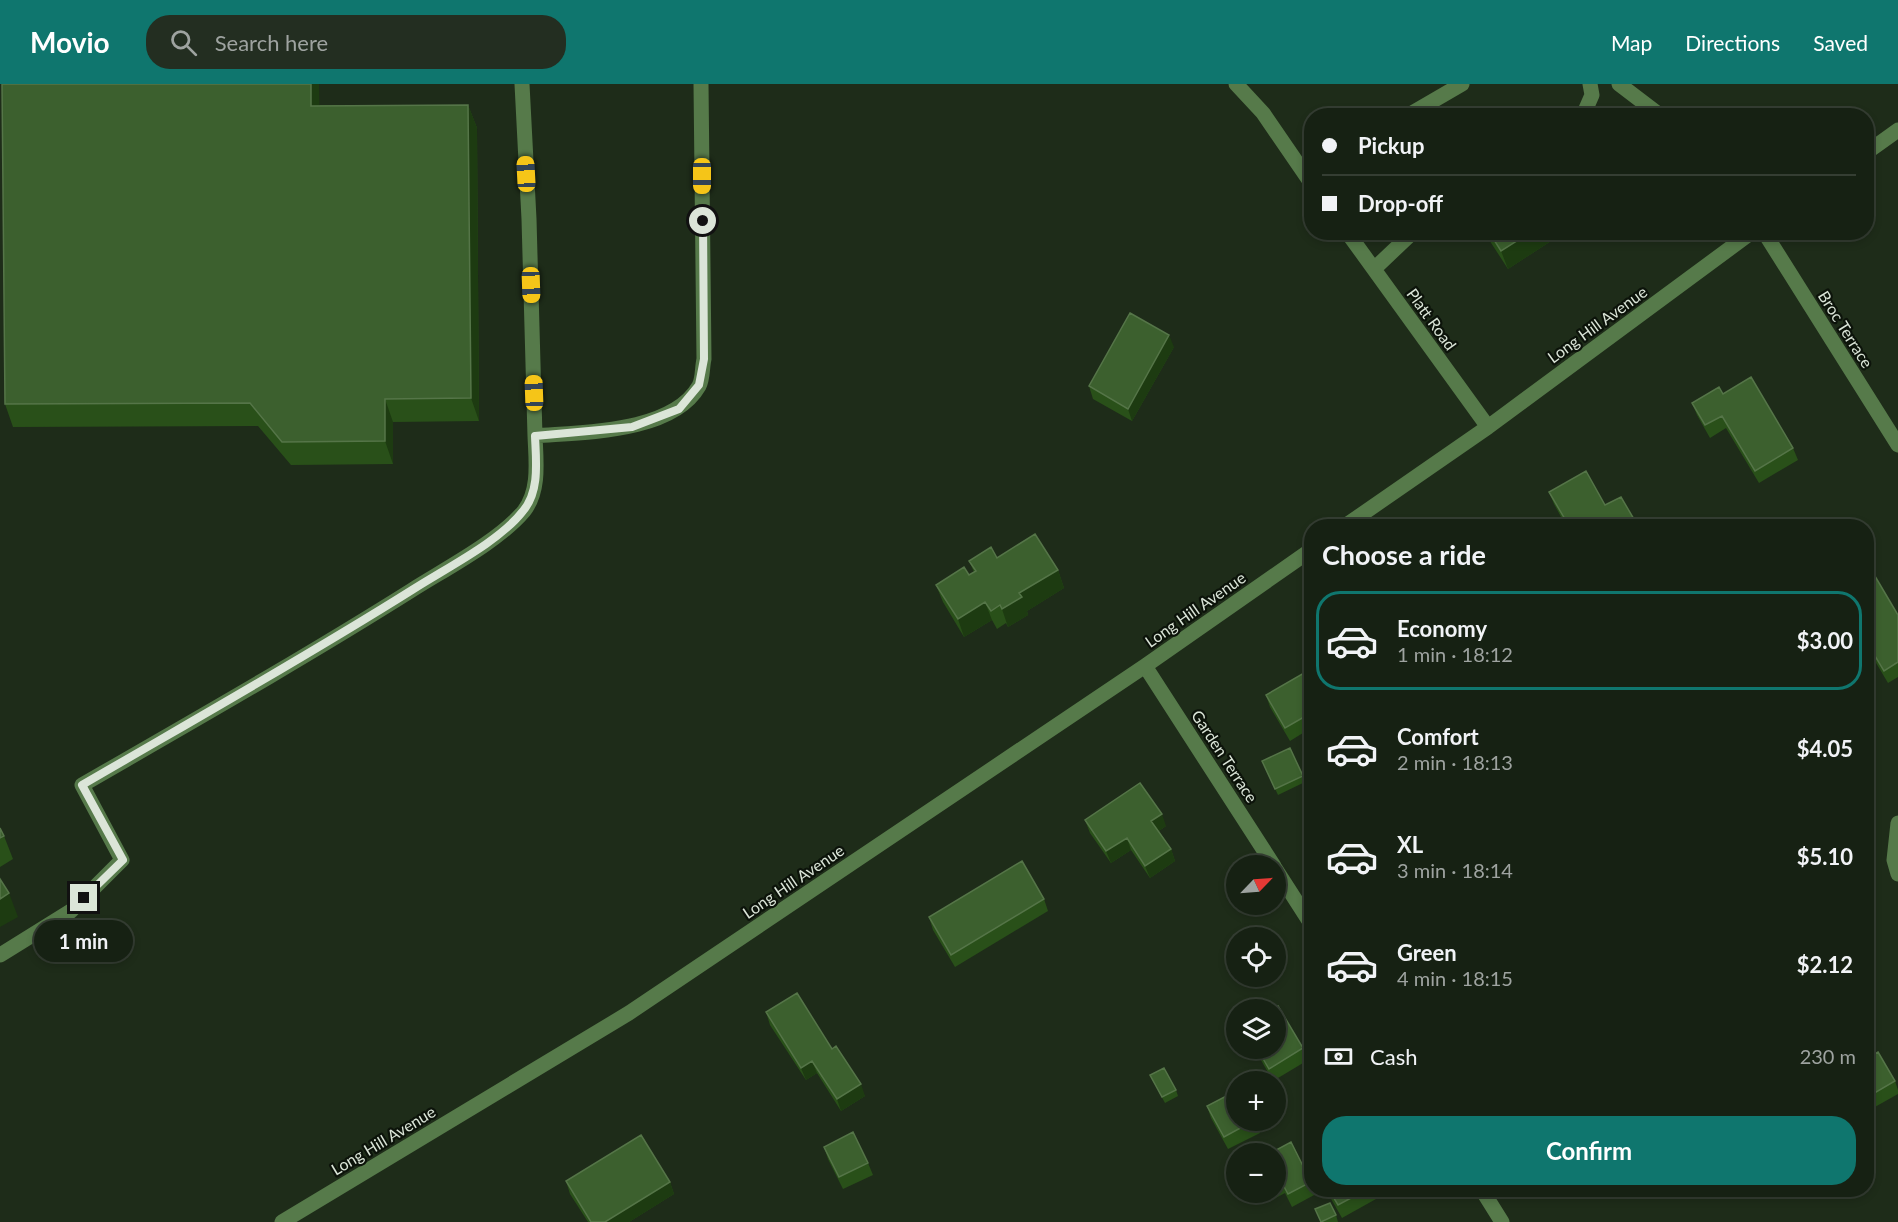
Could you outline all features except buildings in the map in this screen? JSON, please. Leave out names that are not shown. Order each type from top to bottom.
[{"type":"street","points":[[0,955],[71,911],[123,860],[82,785],[323,646],[495,537],[524,511],[530,500],[536,476],[522,84]]},
{"type":"street","points":[[535,436],[632,427],[679,409],[699,385],[704,359],[701,84]]},
{"type":"street","points":[[1236,84],[1263,113],[1304,172]]},
{"type":"street","points":[[1421,108],[1462,84]]},
{"type":"street","points":[[1587,108],[1592,94],[1590,84]]},
{"type":"street","points":[[1619,84],[1650,108]]},
{"type":"street","points":[[1874,147],[1898,130]]},
{"type":"street","name":"Platt Road","points":[[1353,240],[1488,427]]},
{"type":"street","points":[[1374,269],[1405,240]]},
{"type":"street","name":"Long Hill Avenue","points":[[1355,519],[1488,427],[1741,240]]},
{"type":"street","name":"Broc Terrace","points":[[1769,240],[1898,445]]},
{"type":"street","name":"Long Hill Avenue","points":[[282,1222],[629,1013],[1145,666],[1304,555]]},
{"type":"street","name":"Garden Terrace","points":[[1145,666],[1266,855]]},
{"type":"street","points":[[1898,823],[1894,860],[1898,874]]},
{"type":"street","name":"Garden Terrace","points":[[1286,885],[1304,913]]},
{"type":"street","points":[[1486,1197],[1502,1222]]},
{"type":"route","points":[[84,898],[123,860],[82,785],[323,646],[495,537],[524,511],[530,500],[536,476],[535,436],[632,427],[679,409],[699,385],[704,359],[703,221]]}]
